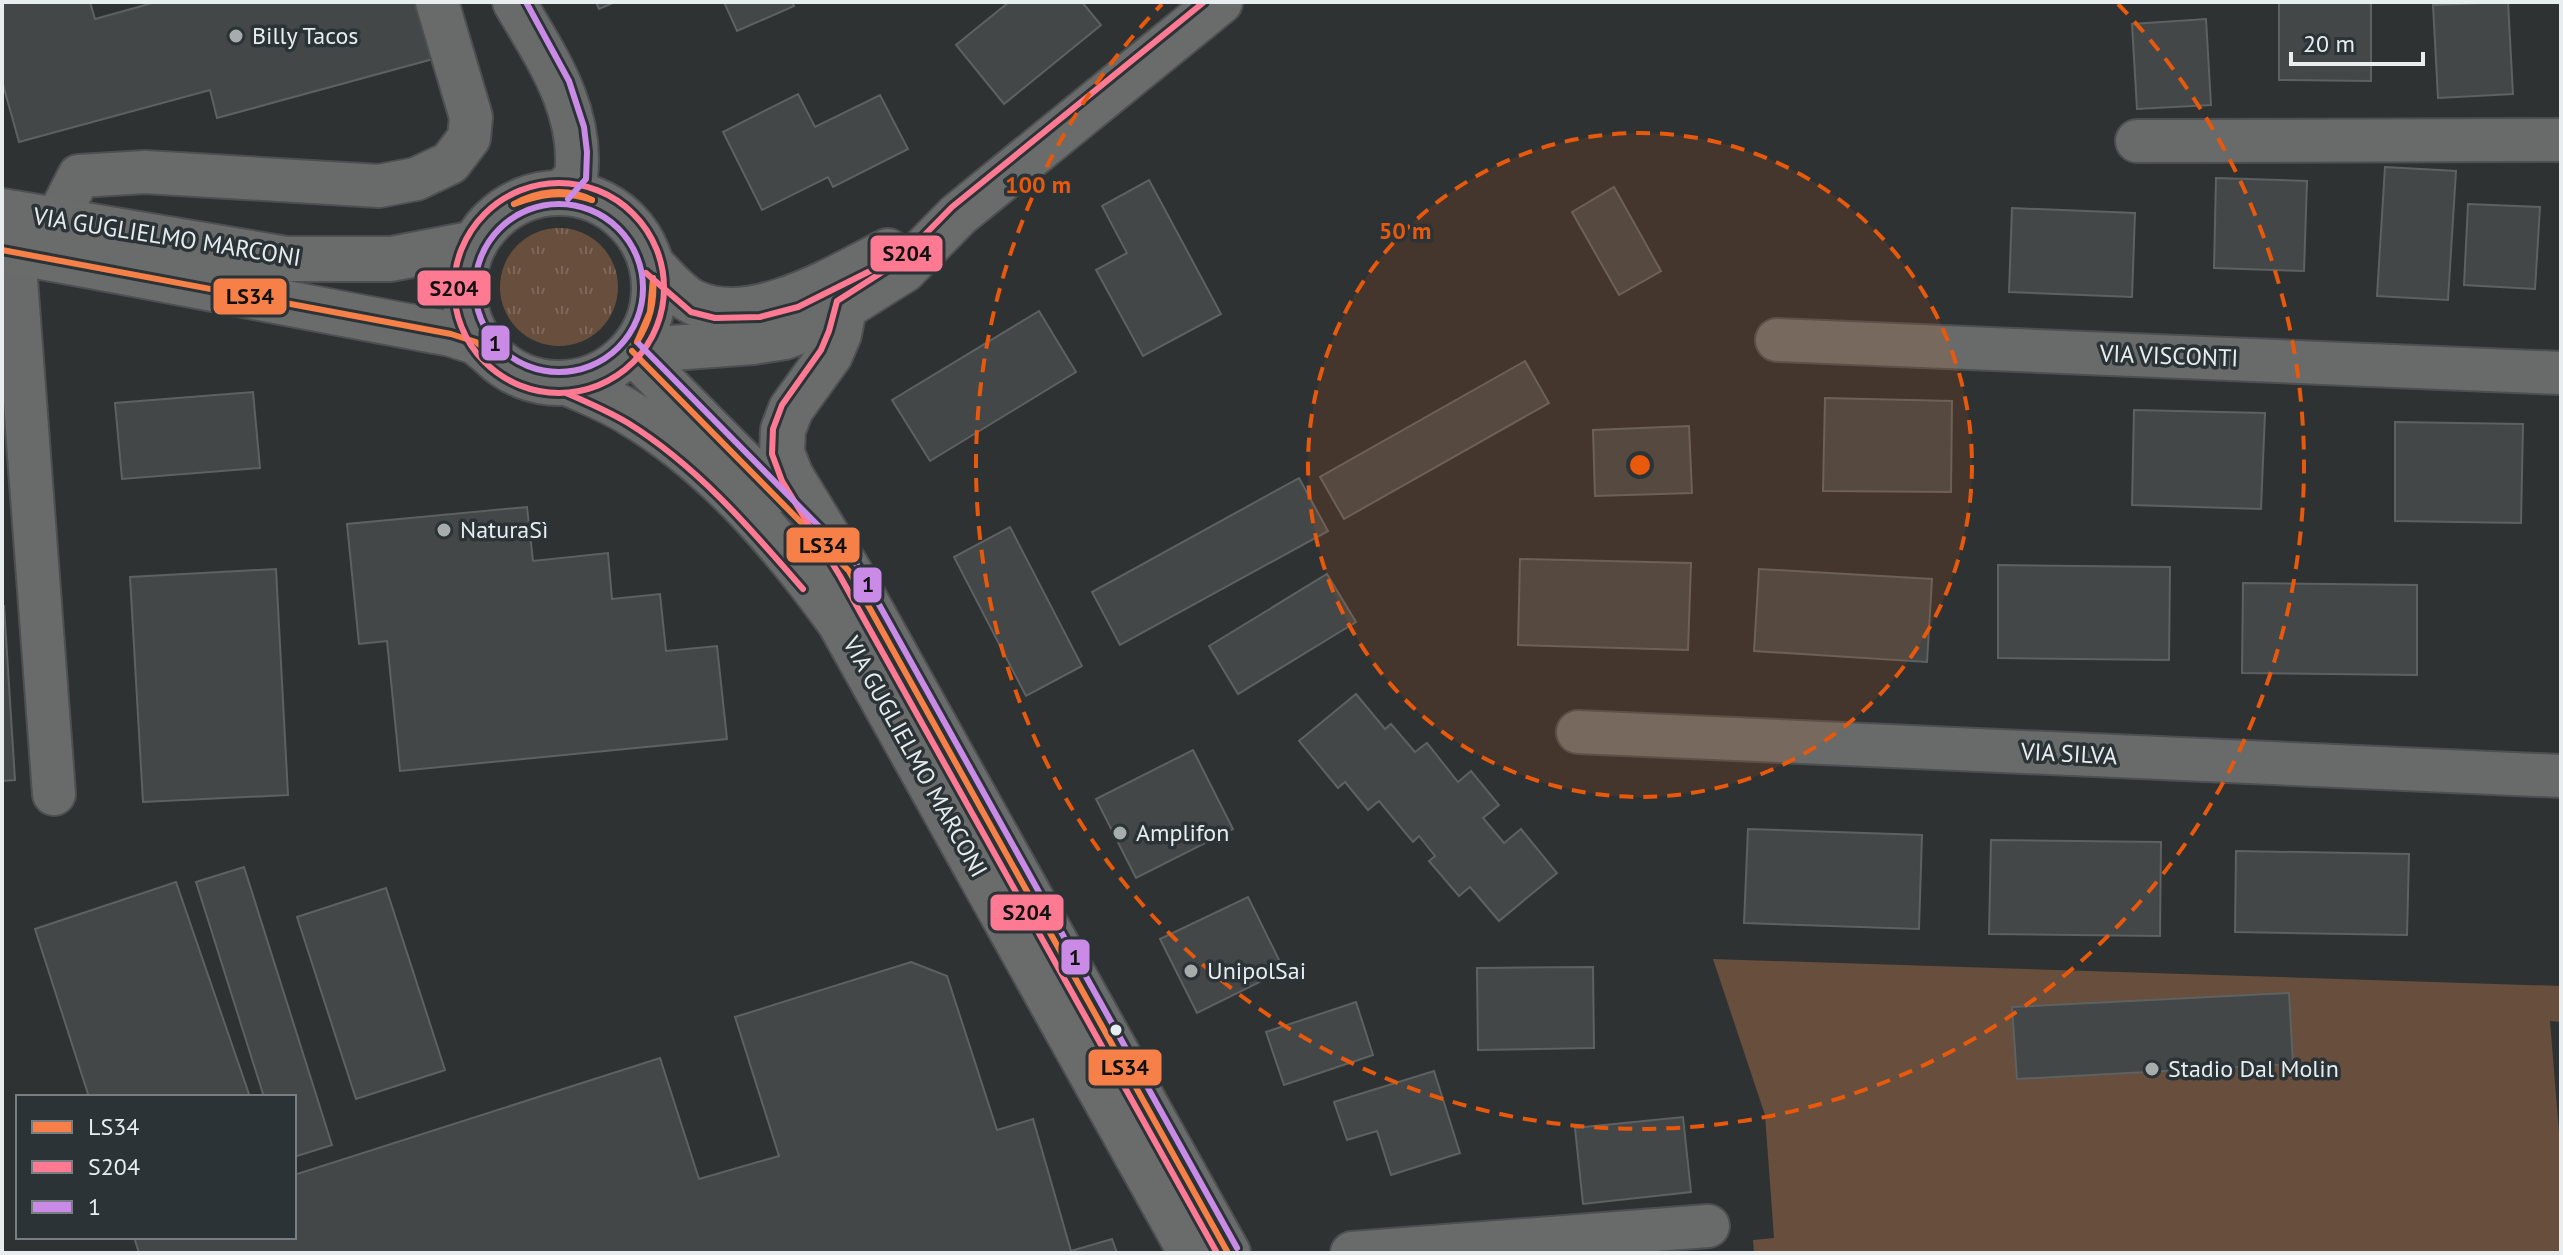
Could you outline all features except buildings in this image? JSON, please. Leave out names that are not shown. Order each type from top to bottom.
[{"type":"main road","points":[[632,351],[753,342],[785,337],[818,324],[904,270],[958,215],[1220,2]]},
{"type":"main road","name":"VIA GUGLIELMO MARCONI","points":[[561,192],[602,202],[619,213],[640,237],[653,266],[655,296],[648,326],[632,351],[614,367],[593,378],[570,384],[542,382],[515,373],[493,356],[477,338],[468,315],[464,291],[466,266],[486,226],[520,200],[561,192]]},
{"type":"main road","points":[[653,266],[694,303],[716,308],[760,307],[794,298],[958,215]]},
{"type":"main road","name":"VIA GUGLIELMO MARCONI","points":[[6,238],[56,221],[286,259],[391,259],[475,243]]},
{"type":"main road","points":[[6,238],[154,276],[451,334],[476,342],[493,356]]},
{"type":"main road","name":"VIA GUGLIELMO MARCONI","points":[[844,308],[839,334],[830,355],[791,409],[783,430],[782,453],[791,476],[849,571],[1228,1253]]},
{"type":"main road","name":"VIA GUGLIELMO MARCONI","points":[[632,351],[849,571]]},
{"type":"main road","name":"VIA GUGLIELMO MARCONI","points":[[570,384],[628,412],[695,460],[754,517],[832,611],[1191,1253]]},
{"type":"street","points":[[56,221],[79,176],[145,172],[379,186],[416,179],[450,163],[469,138],[471,117],[437,2]]},
{"type":"street","points":[[514,2],[556,74],[577,134],[576,177],[561,192]]},
{"type":"street","points":[[2137,141],[2561,140]]},
{"type":"street","points":[[6,238],[19,556],[54,794]]},
{"type":"street","name":"VIA VISCONTI","points":[[1777,340],[2561,373]]},
{"type":"street","name":"VIA SILVA","points":[[1578,732],[2561,776]]},
{"type":"street","points":[[1352,1253],[1708,1226]]},
{"type":"green space","points":[[559,228],[582,232],[601,245],[614,264],[618,287],[614,310],[601,329],[582,342],[559,346],[536,342],[517,329],[504,310],[500,287],[504,264],[517,245],[536,232]]},
{"type":"green space","name":"Stadio Dal Molin","points":[[1713,959],[2561,986],[2561,1022],[2550,1021],[2561,1157],[2561,1253],[1754,1253],[1753,1240],[1774,1238],[1765,1115]]},
{"type":"transit line","name":"1","points":[[526,2],[569,81],[584,127],[586,179],[568,199]]},
{"type":"transit line","name":"S204","points":[[1204,2],[952,207],[898,262],[837,301],[821,350],[782,405],[773,429],[772,454],[782,481],[840,576],[1217,1253]]},
{"type":"transit line","name":"S204","points":[[559,183],[599,191],[618,200],[633,214],[647,229],[656,248],[664,288],[656,328],[647,347],[633,362],[618,376],[599,385],[559,393],[519,385],[500,376],[485,362],[471,347],[462,328],[454,288],[462,248],[471,229],[485,214],[500,200],[519,191],[559,183]]},
{"type":"transit line","name":"LS34","points":[[514,204],[552,192],[572,193],[592,200]]},
{"type":"transit line","name":"LS34","points":[[514,204],[552,194],[592,200]]},
{"type":"transit line","name":"1","points":[[559,204],[591,210],[618,229],[637,256],[643,288],[637,320],[618,347],[591,366],[559,372],[527,366],[500,347],[481,320],[475,288],[481,256],[500,229],[527,210],[559,204]]},
{"type":"transit line","name":"LS34","points":[[2,250],[451,334],[476,342],[493,356]]},
{"type":"transit line","name":"S204","points":[[646,273],[691,312],[715,318],[760,317],[798,307],[904,254]]},
{"type":"transit line","name":"LS34","points":[[637,342],[650,312],[653,278]]},
{"type":"transit line","name":"LS34","points":[[637,342],[651,311],[653,278]]},
{"type":"transit line","name":"1","points":[[639,344],[857,565],[1237,1248]]},
{"type":"transit line","name":"LS34","points":[[632,351],[849,571],[1228,1253]]},
{"type":"transit line","name":"S204","points":[[566,393],[628,423],[677,458],[743,521],[803,589]]},
{"type":"place","name":"Billy Tacos","points":[[236,36]]},
{"type":"place","name":"NaturaSì","points":[[444,530]]},
{"type":"place","name":"Amplifon","points":[[1120,833]]},
{"type":"place","name":"UnipolSai","points":[[1191,971]]},
{"type":"place","name":"Stadio Dal Molin","points":[[2152,1069]]}]
